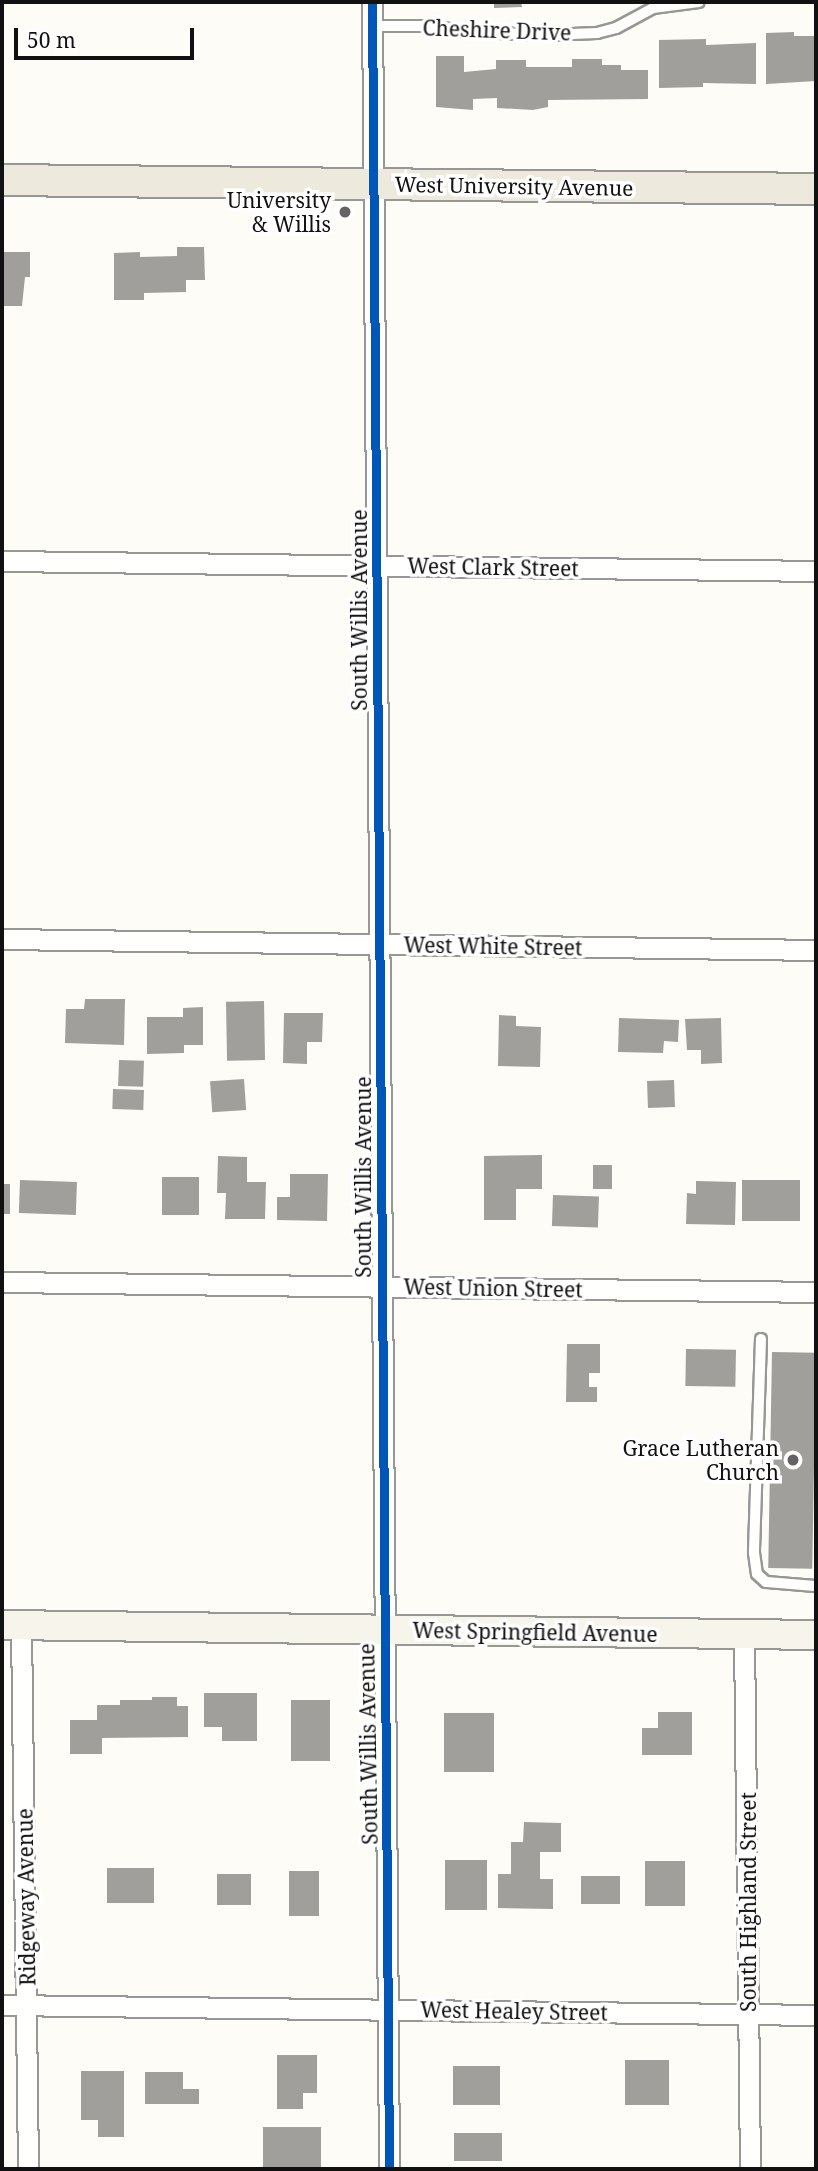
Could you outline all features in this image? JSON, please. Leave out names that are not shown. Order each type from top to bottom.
[{"type":"main road","name":"West University Avenue","points":[[2,180],[816,189]]},
{"type":"main road","name":"West Springfield Avenue","points":[[11,1625],[816,1635]]},
{"type":"street","name":"South Willis Avenue","points":[[372,2],[390,2169]]},
{"type":"street","name":"West Clark Street","points":[[2,561],[816,571]]},
{"type":"street","name":"West White Street","points":[[2,939],[816,950]]},
{"type":"street","name":"West Union Street","points":[[2,1282],[816,1292]]},
{"type":"street","name":"Ridgeway Avenue","points":[[11,1625],[28,2005],[28,2169]]},
{"type":"street","name":"South Highland Street","points":[[744,1634],[750,2169]]},
{"type":"street","name":"West Healey Street","points":[[2,2005],[816,2015]]},
{"type":"lane","name":"Cheshire Drive","points":[[372,26],[427,26],[472,32],[547,35],[597,33],[616,28],[653,8],[699,2]]},
{"type":"lane","points":[[761,1339],[754,1553],[757,1574],[766,1582],[816,1586]]},
{"type":"building","points":[[494,2],[521,2],[522,7],[494,8]]},
{"type":"building","points":[[794,32],[794,36],[816,36],[816,81],[766,84],[766,33]]},
{"type":"building","points":[[706,39],[706,45],[756,43],[756,84],[703,83],[703,87],[659,88],[659,40]]},
{"type":"building","points":[[436,56],[464,56],[464,72],[496,69],[496,60],[526,60],[526,67],[572,67],[572,59],[602,59],[602,65],[621,65],[621,70],[648,70],[648,99],[548,100],[548,107],[533,110],[497,108],[497,98],[473,99],[473,110],[436,107]]},
{"type":"building","points":[[177,247],[204,247],[205,280],[186,280],[186,292],[144,293],[144,300],[114,300],[114,253],[140,252],[140,257],[177,256]]},
{"type":"building","points":[[2,252],[30,252],[30,277],[25,277],[22,306],[2,306]]},
{"type":"building","points":[[85,999],[125,999],[124,1045],[65,1043],[66,1009],[84,1009]]},
{"type":"building","points":[[264,1001],[265,1060],[227,1061],[226,1002]]},
{"type":"building","points":[[203,1007],[203,1045],[184,1045],[184,1053],[147,1054],[147,1017],[183,1017],[183,1008]]},
{"type":"building","points":[[284,1013],[323,1013],[322,1042],[307,1042],[307,1064],[283,1063]]},
{"type":"building","points":[[499,1015],[516,1016],[516,1026],[541,1027],[540,1067],[498,1066]]},
{"type":"building","points":[[619,1018],[679,1020],[678,1042],[664,1041],[663,1053],[618,1052]]},
{"type":"building","points":[[721,1018],[722,1063],[701,1064],[701,1050],[687,1050],[685,1019]]},
{"type":"building","points":[[119,1060],[144,1061],[143,1087],[118,1086]]},
{"type":"building","points":[[244,1079],[246,1110],[212,1112],[210,1081]]},
{"type":"building","points":[[674,1080],[675,1107],[648,1108],[647,1081]]},
{"type":"building","points":[[113,1089],[144,1090],[143,1110],[112,1109]]},
{"type":"building","points":[[542,1155],[542,1189],[516,1189],[516,1220],[484,1220],[484,1156]]},
{"type":"building","points":[[218,1156],[247,1157],[247,1182],[266,1182],[265,1219],[225,1219],[226,1193],[217,1193]]},
{"type":"building","points":[[593,1165],[612,1165],[612,1189],[593,1189]]},
{"type":"building","points":[[290,1174],[328,1174],[327,1221],[277,1220],[277,1197],[290,1197]]},
{"type":"building","points":[[162,1177],[199,1177],[199,1215],[162,1215]]},
{"type":"building","points":[[20,1180],[77,1182],[76,1215],[19,1213]]},
{"type":"building","points":[[742,1180],[800,1180],[800,1221],[742,1221]]},
{"type":"building","points":[[696,1181],[736,1182],[735,1225],[686,1224],[687,1193],[696,1194]]},
{"type":"building","points":[[2,1184],[10,1184],[10,1214],[2,1214]]},
{"type":"building","points":[[553,1195],[599,1197],[598,1228],[552,1226]]},
{"type":"building","points":[[567,1344],[600,1344],[600,1373],[589,1373],[589,1387],[597,1387],[597,1402],[566,1402]]},
{"type":"building","points":[[686,1349],[736,1350],[735,1387],[685,1386]]},
{"type":"building","name":"Grace Lutheran Church","points":[[772,1352],[816,1353],[812,1569],[768,1568]]},
{"type":"building","points":[[204,1693],[257,1693],[257,1741],[222,1741],[222,1727],[204,1727]]},
{"type":"building","points":[[152,1697],[177,1697],[177,1706],[188,1706],[188,1737],[102,1738],[102,1754],[70,1754],[70,1720],[97,1720],[97,1705],[120,1705],[120,1700],[152,1700]]},
{"type":"building","points":[[291,1700],[330,1700],[330,1761],[291,1761]]},
{"type":"building","points":[[658,1712],[692,1712],[692,1755],[642,1755],[642,1728],[658,1728]]},
{"type":"building","points":[[444,1713],[494,1713],[494,1772],[444,1772]]},
{"type":"building","points":[[524,1822],[561,1823],[561,1852],[540,1852],[540,1879],[553,1879],[553,1909],[498,1908],[498,1874],[511,1874],[511,1842],[523,1842]]},
{"type":"building","points":[[445,1860],[487,1860],[487,1910],[445,1910]]},
{"type":"building","points":[[645,1861],[685,1861],[685,1906],[645,1906]]},
{"type":"building","points":[[107,1868],[154,1868],[154,1903],[107,1903]]},
{"type":"building","points":[[289,1871],[319,1871],[319,1916],[289,1916]]},
{"type":"building","points":[[217,1874],[251,1874],[251,1905],[217,1905]]},
{"type":"building","points":[[581,1876],[620,1876],[620,1904],[581,1904]]},
{"type":"building","points":[[277,2055],[317,2055],[317,2093],[303,2093],[303,2109],[277,2109]]},
{"type":"building","points":[[625,2060],[669,2060],[669,2105],[625,2105]]},
{"type":"building","points":[[453,2066],[500,2066],[500,2105],[453,2105]]},
{"type":"building","points":[[81,2071],[124,2071],[124,2137],[98,2137],[98,2120],[81,2120]]},
{"type":"building","points":[[145,2072],[183,2072],[183,2089],[199,2089],[199,2104],[145,2104]]},
{"type":"building","points":[[263,2127],[321,2127],[321,2169],[263,2169]]},
{"type":"building","points":[[454,2133],[502,2133],[502,2161],[454,2161]]},
{"type":"cycle path","points":[[372,2],[389,2169]]},
{"type":"place","name":"University & Willis","points":[[345,212]]},
{"type":"place","name":"Grace Lutheran Church","points":[[793,1460]]}]
